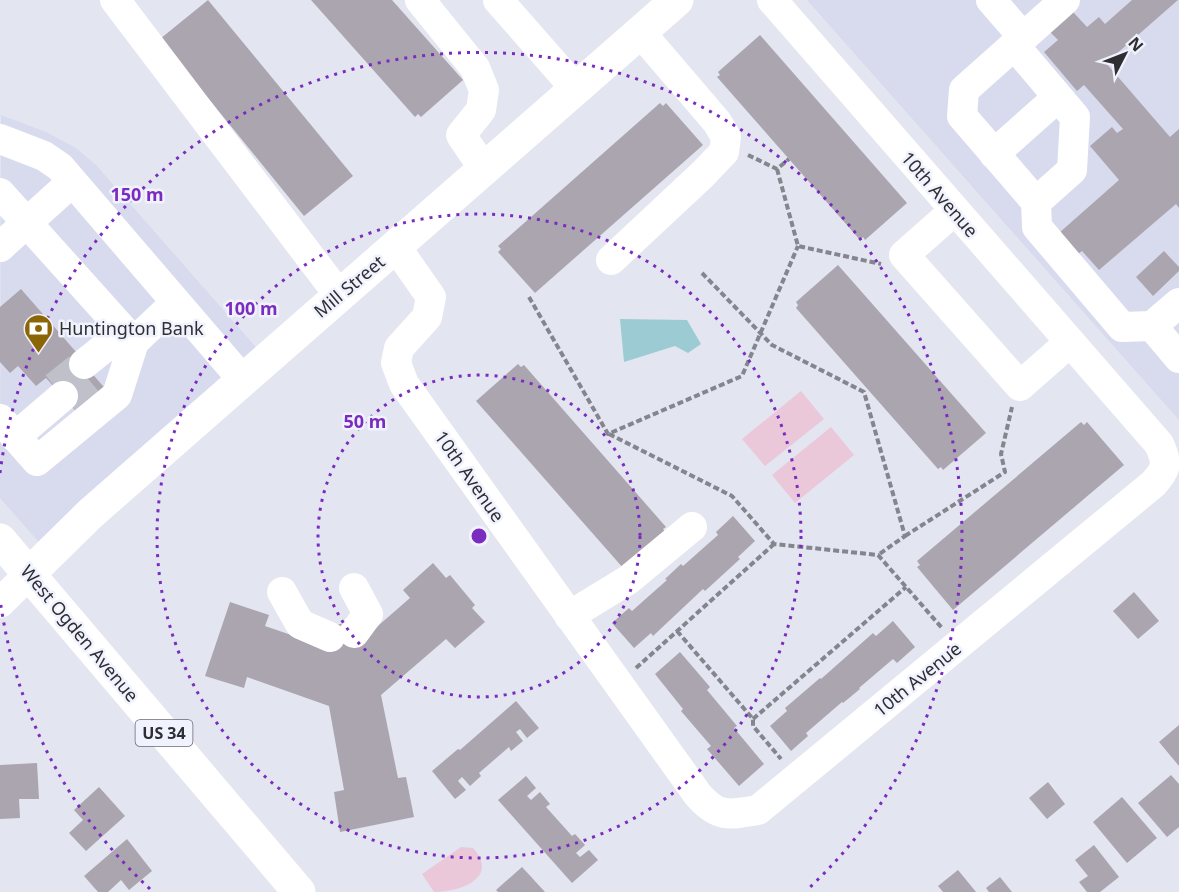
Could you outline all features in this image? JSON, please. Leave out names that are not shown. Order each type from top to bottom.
[{"type":"main road","name":"Mill Street","points":[[30,573],[90,514],[242,379],[677,0]]},
{"type":"main road","name":"West Ogden Avenue","points":[[0,540],[299,892]]},
{"type":"street","points":[[116,0],[339,295]]},
{"type":"street","points":[[420,0],[475,68],[484,90],[481,110],[461,135],[484,169]]},
{"type":"street","points":[[498,0],[576,89]]},
{"type":"street","name":"10th Avenue","points":[[396,246],[431,297],[427,317],[399,348],[396,363],[404,384],[698,795],[709,808],[721,813],[758,810],[1153,484],[1164,472],[1165,457],[1159,444],[772,0]]},
{"type":"street","points":[[991,0],[1058,97],[1075,117],[1072,170],[1036,202]]},
{"type":"street","points":[[1065,0],[964,90],[962,116],[1036,202],[1037,226],[1122,327],[1152,326],[1179,303]]},
{"type":"street","points":[[610,260],[703,174],[724,152],[725,145],[726,137],[717,122],[640,32]]},
{"type":"street","points":[[994,154],[1058,97]]},
{"type":"street","points":[[0,139],[45,156],[60,167],[242,379]]},
{"type":"street","points":[[0,247],[72,182]]},
{"type":"street","points":[[0,194],[134,342]]},
{"type":"street","points":[[955,210],[904,255],[1020,386],[1071,342]]},
{"type":"street","points":[[94,376],[175,303]]},
{"type":"street","points":[[1152,326],[1179,358]]},
{"type":"street","points":[[66,400],[15,436],[37,461],[117,395],[134,342]]},
{"type":"street","points":[[569,616],[628,580],[692,527]]},
{"type":"street","name":"Mill Street","points":[[0,603],[30,573]]},
{"type":"street","points":[[282,592],[300,624],[342,635],[368,614],[354,588]]},
{"type":"path","points":[[608,434],[742,376],[798,246],[777,169],[746,154]]},
{"type":"path","points":[[777,169],[789,159]]},
{"type":"path","points":[[798,246],[881,264]]},
{"type":"path","points":[[702,273],[772,345],[864,392],[905,536]]},
{"type":"path","points":[[529,297],[608,434],[732,496],[774,544],[878,555],[1005,472],[1001,454],[1012,405]]},
{"type":"path","points":[[633,671],[774,544]]},
{"type":"path","points":[[878,555],[948,635]]},
{"type":"path","points":[[753,720],[906,587]]},
{"type":"path","points":[[677,631],[753,720],[753,726],[782,760]]},
{"type":"shaded area","points":[[807,0],[1179,0],[1179,420]]},
{"type":"shaded area","points":[[1,115],[46,132],[76,148],[96,165],[262,354],[45,549],[0,498]]},
{"type":"shaded area","points":[[620,319],[687,320],[701,344],[688,353],[675,346],[624,362]]},
{"type":"shaded area","points":[[801,391],[824,419],[765,466],[742,439]]},
{"type":"shaded area","points":[[831,427],[854,455],[795,503],[772,475]]},
{"type":"shaded area","points":[[461,847],[473,848],[480,859],[482,868],[479,875],[465,886],[434,892],[422,874]]},
{"type":"building","points":[[208,0],[353,176],[304,216],[160,39]]},
{"type":"building","points":[[311,0],[392,0],[463,80],[421,117],[418,114],[415,117]]},
{"type":"building","points":[[1132,0],[1178,0],[1106,63],[1170,137],[1179,129],[1179,208],[1176,204],[1099,270],[1082,251],[1078,254],[1059,233],[1119,180],[1090,146],[1112,127],[1117,133],[1123,129],[1084,85],[1077,91],[1044,52],[1058,40],[1050,32],[1073,12],[1087,27],[1099,17],[1105,24]]},
{"type":"building","points":[[760,35],[907,203],[865,240],[863,237],[860,240],[717,77],[720,75],[718,72]]},
{"type":"building","points":[[660,103],[663,106],[666,103],[703,145],[535,293],[498,252],[501,249],[498,246]]},
{"type":"building","points":[[1164,251],[1179,267],[1179,271],[1153,296],[1136,277]]},
{"type":"building","points":[[838,265],[986,433],[943,470],[941,467],[938,469],[796,308],[798,305],[796,302]]},
{"type":"building","name":"Huntington Bank","points":[[21,289],[109,393],[82,418],[46,378],[36,386],[18,366],[10,373],[0,362],[0,307]]},
{"type":"building","points":[[518,364],[521,367],[524,365],[666,527],[663,529],[666,533],[624,569],[476,401]]},
{"type":"building","points":[[1081,422],[1084,425],[1087,422],[1124,465],[953,610],[917,567],[920,565],[917,561]]},
{"type":"building","points":[[733,516],[755,541],[738,557],[740,559],[705,591],[703,589],[653,636],[651,633],[634,648],[612,623],[629,608],[632,611],[667,580],[665,579],[681,564],[683,566],[718,535],[716,532]]},
{"type":"building","points":[[433,563],[446,578],[450,575],[475,605],[472,608],[485,622],[455,648],[446,639],[381,695],[398,778],[406,777],[414,817],[340,832],[334,792],[344,790],[329,706],[247,677],[244,688],[205,676],[230,602],[269,615],[265,626],[332,649],[329,626],[352,622],[356,645],[410,598],[403,590]]},
{"type":"building","points":[[1134,592],[1159,621],[1138,639],[1113,611]]},
{"type":"building","points":[[893,621],[915,647],[897,663],[893,659],[806,733],[808,736],[791,751],[770,726],[787,711],[785,708],[820,678],[873,633],[876,636]]},
{"type":"building","points":[[680,652],[710,687],[707,690],[764,764],[739,786],[707,749],[711,746],[681,711],[683,709],[655,674]]},
{"type":"building","points":[[516,701],[539,728],[527,738],[520,729],[516,732],[523,741],[511,751],[509,747],[479,773],[481,776],[470,786],[462,777],[458,781],[466,790],[455,799],[432,771]]},
{"type":"building","points":[[1179,725],[1179,766],[1159,742]]},
{"type":"building","points":[[37,763],[39,799],[19,799],[20,818],[0,819],[0,765]]},
{"type":"building","points":[[1171,775],[1179,784],[1179,827],[1167,837],[1138,803]]},
{"type":"building","points":[[526,776],[536,788],[527,796],[531,800],[540,792],[550,804],[546,807],[572,836],[575,834],[585,845],[576,853],[580,857],[589,850],[598,860],[572,883],[498,800]]},
{"type":"building","points":[[1048,782],[1065,804],[1047,819],[1029,798]]},
{"type":"building","points":[[99,787],[125,816],[86,851],[69,833],[83,820],[74,810]]},
{"type":"building","points":[[1122,797],[1157,838],[1127,863],[1093,822]]},
{"type":"building","points":[[127,839],[152,871],[129,890],[121,880],[108,892],[98,892],[84,876]]},
{"type":"building","points":[[1094,845],[1119,877],[1100,892],[1087,892],[1079,882],[1088,876],[1075,860]]},
{"type":"building","points":[[522,867],[545,892],[498,892],[496,890]]},
{"type":"building","points":[[958,870],[976,892],[943,892],[938,886]]},
{"type":"building","points":[[1000,877],[1012,892],[989,892],[986,888]]},
{"type":"tunnel","points":[[55,387],[84,364]]},
{"type":"tunnel","points":[[70,404],[98,380]]},
{"type":"place","name":"Huntington Bank","points":[[38,354]]}]
